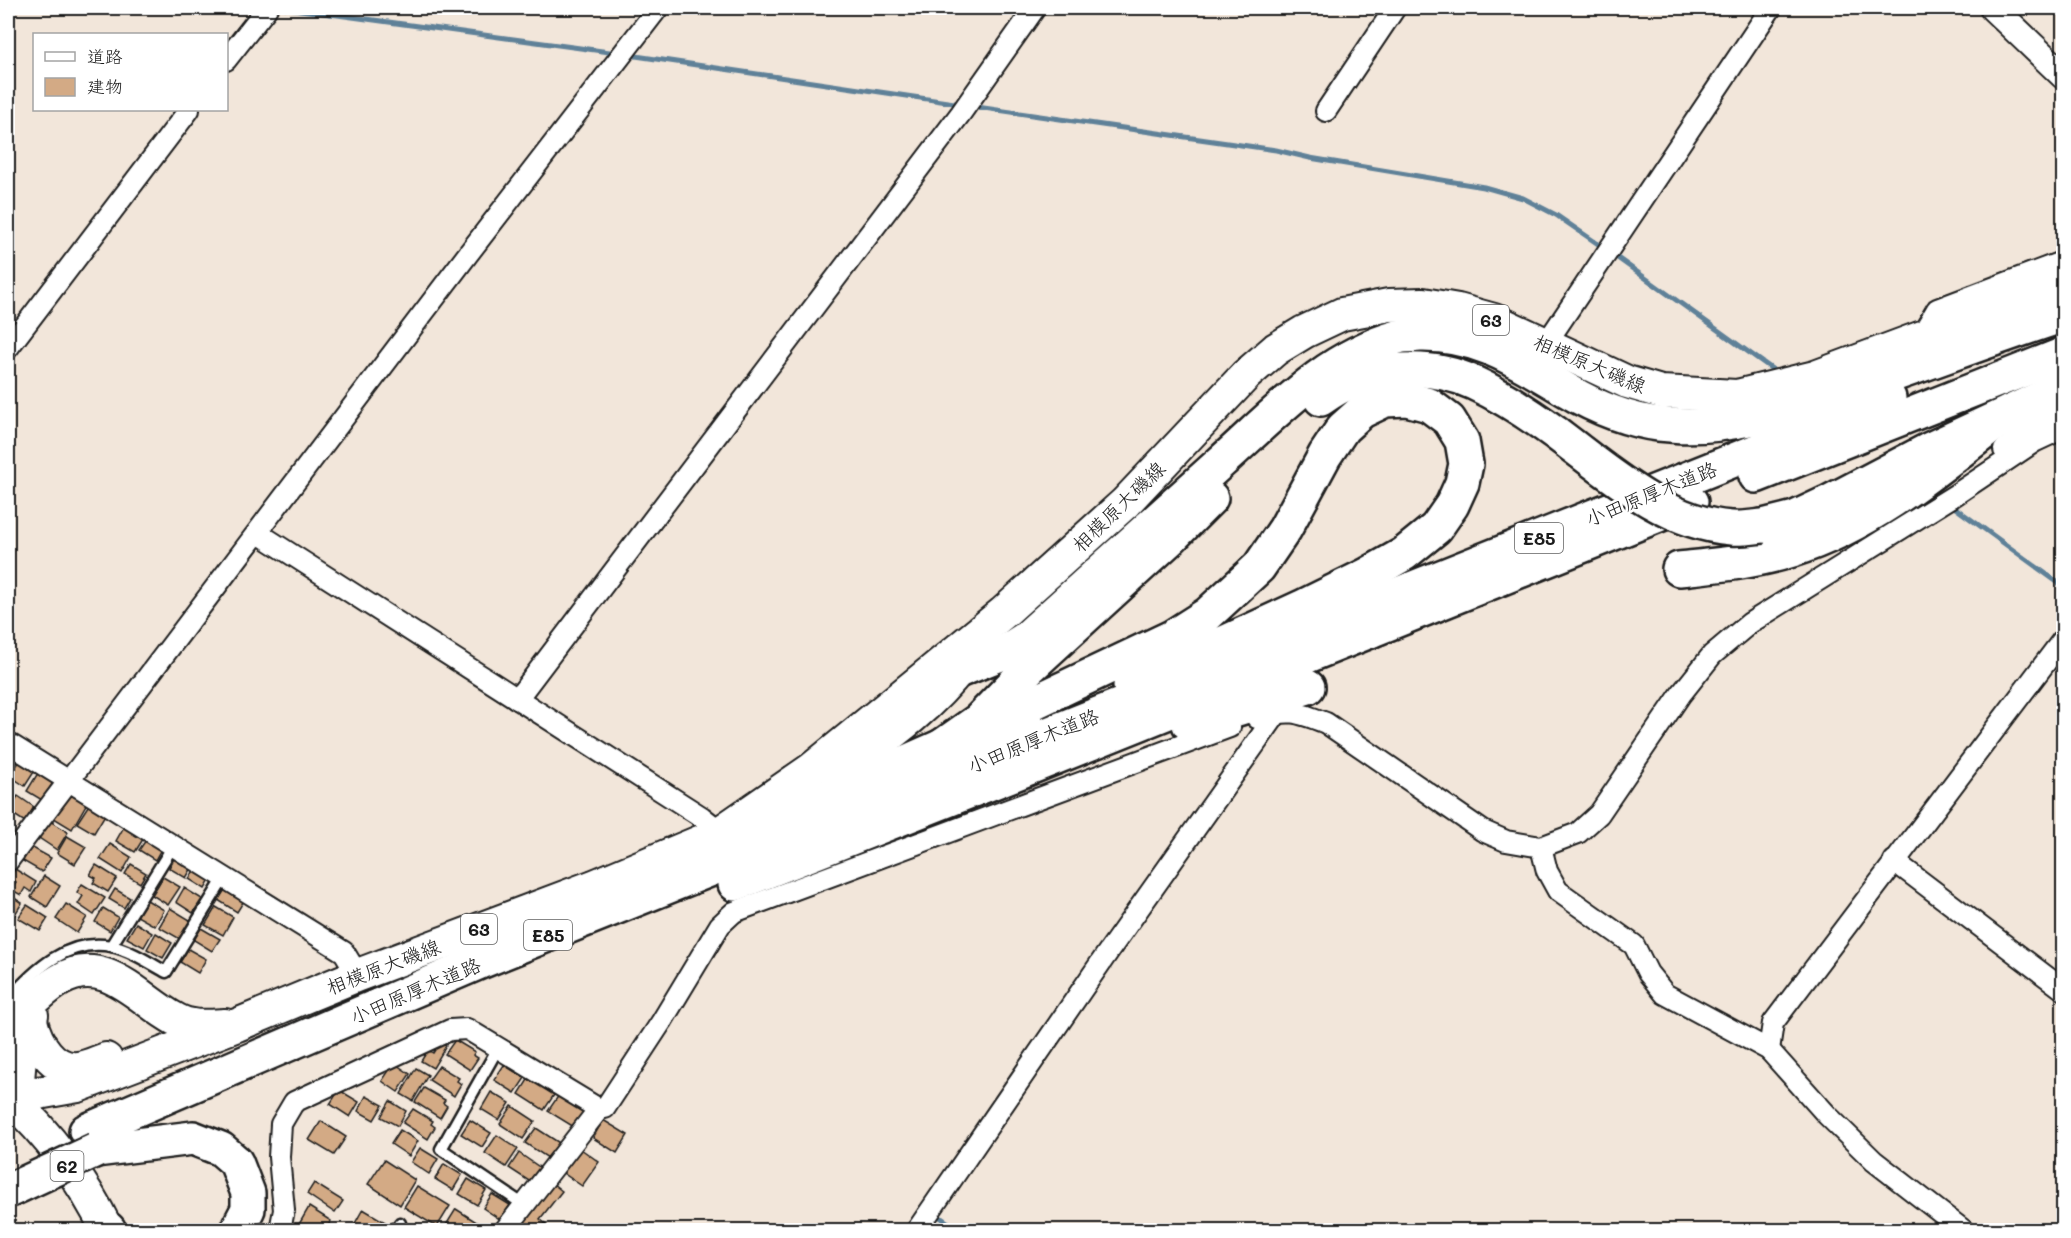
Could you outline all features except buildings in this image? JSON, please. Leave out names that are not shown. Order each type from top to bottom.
[{"type":"highway","points":[[958,671],[1003,652],[1025,639],[1311,381],[1370,347],[1401,336],[1443,335],[1483,344],[1524,363],[1580,398],[1618,415],[1644,422],[1699,426],[1742,421],[1789,409],[1879,381],[2064,315]]},
{"type":"highway","name":"小田原厚木道路","points":[[1019,759],[2064,327]]},
{"type":"highway","name":"小田原厚木道路","points":[[8,1191],[91,1141],[480,962],[1019,759],[1370,631],[2064,354]]},
{"type":"highway","points":[[942,746],[978,720],[1028,669],[1170,539],[1238,470],[1292,421],[1327,395],[1356,379],[1387,372],[1426,370],[1472,382],[1512,403],[1626,484],[1674,513],[1701,523],[1731,528],[1763,526],[1795,518],[1909,459],[2064,387]]},
{"type":"highway","points":[[755,820],[834,794],[942,746],[1172,637],[1208,614],[1259,567],[1286,529],[1325,455],[1344,428],[1362,411],[1385,400],[1407,399],[1429,405],[1449,420],[1462,441],[1466,464],[1462,483],[1452,505],[1436,528],[1404,554],[1302,607],[1108,697],[1019,759]]},
{"type":"highway","points":[[1679,569],[1735,562],[1792,550],[1847,527],[1893,501],[2010,412]]},
{"type":"highway","points":[[1019,759],[1124,744],[1308,687]]},
{"type":"highway","points":[[91,1141],[193,1138],[221,1149],[236,1162],[248,1193],[248,1209],[237,1230]]},
{"type":"highway","name":"小田原厚木道路","points":[[8,1167],[91,1141]]},
{"type":"main road","name":"相模原大磯線","points":[[721,832],[812,769],[1003,613],[1125,503],[1246,375],[1276,349],[1304,332],[1342,314],[1389,305],[1423,304],[1458,310],[1494,320],[1627,382],[1661,392],[1737,396],[1815,377],[2064,284]]},
{"type":"main road","name":"相模原大磯線","points":[[78,1086],[180,1048],[358,975],[594,886],[755,820],[823,783],[909,722],[958,671],[1003,613]]},
{"type":"main road","name":"63","points":[[812,769],[857,742],[935,680],[958,671]]},
{"type":"main road","name":"63","points":[[26,1014],[61,979],[87,970],[119,980],[176,1020],[198,1026],[237,1025]]},
{"type":"main road","points":[[26,1014],[43,1050],[59,1064],[68,1068],[80,1068],[151,1045],[180,1048]]},
{"type":"main road","points":[[26,1014],[14,1097],[78,1086]]},
{"type":"main road","name":"63","points":[[48,1139],[56,1108],[60,1101],[78,1086]]},
{"type":"main road","name":"62","points":[[14,1097],[82,1186],[108,1230]]},
{"type":"street","points":[[8,861],[468,254],[658,8]]},
{"type":"street","points":[[517,699],[961,113],[1035,8]]},
{"type":"street","points":[[1326,111],[1395,8]]},
{"type":"street","points":[[1545,345],[1771,8]]},
{"type":"street","points":[[1993,8],[2064,76]]},
{"type":"street","points":[[228,57],[266,9]]},
{"type":"street","points":[[8,348],[188,111]]},
{"type":"street","points":[[1918,340],[1937,309],[2064,261]]},
{"type":"street","points":[[1955,495],[2029,427],[2064,410]]},
{"type":"street","points":[[280,1230],[284,1210],[279,1157],[281,1124],[294,1102],[450,1030],[467,1029],[598,1109],[605,1108],[662,1021],[720,925],[734,912],[1252,719],[1278,712],[1298,712],[1326,723],[1483,831],[1506,841],[1541,847],[1578,833],[1599,814],[1681,694],[1712,655],[1750,622],[1955,495],[2034,442],[2064,428]]},
{"type":"street","points":[[258,533],[702,817],[721,832]]},
{"type":"street","points":[[1769,1050],[1773,1023],[2064,638]]},
{"type":"street","points":[[917,1230],[1108,952],[1278,712]]},
{"type":"street","points":[[8,743],[344,952],[358,975]]},
{"type":"street","points":[[1541,847],[1547,871],[1558,891],[1634,945],[1647,973],[1665,994],[1769,1050],[1827,1115],[1874,1161],[1963,1230]]},
{"type":"street","points":[[1894,861],[2064,990]]},
{"type":"street","points":[[505,1230],[598,1109]]},
{"type":"lane","points":[[111,946],[173,846]]},
{"type":"lane","points":[[8,1000],[48,961],[78,946],[111,946],[166,972],[224,878]]},
{"type":"lane","points":[[498,1047],[441,1149],[524,1204]]},
{"type":"waterway","points":[[286,8],[617,53]]},
{"type":"waterway","points":[[629,55],[961,104]]},
{"type":"waterway","points":[[970,106],[1276,150],[1310,158],[1484,187],[1523,198],[1556,215],[1604,248]]},
{"type":"waterway","points":[[1612,254],[1772,369]]},
{"type":"waterway","points":[[1954,507],[2064,587]]},
{"type":"waterway","points":[[940,1217],[959,1230]]}]
